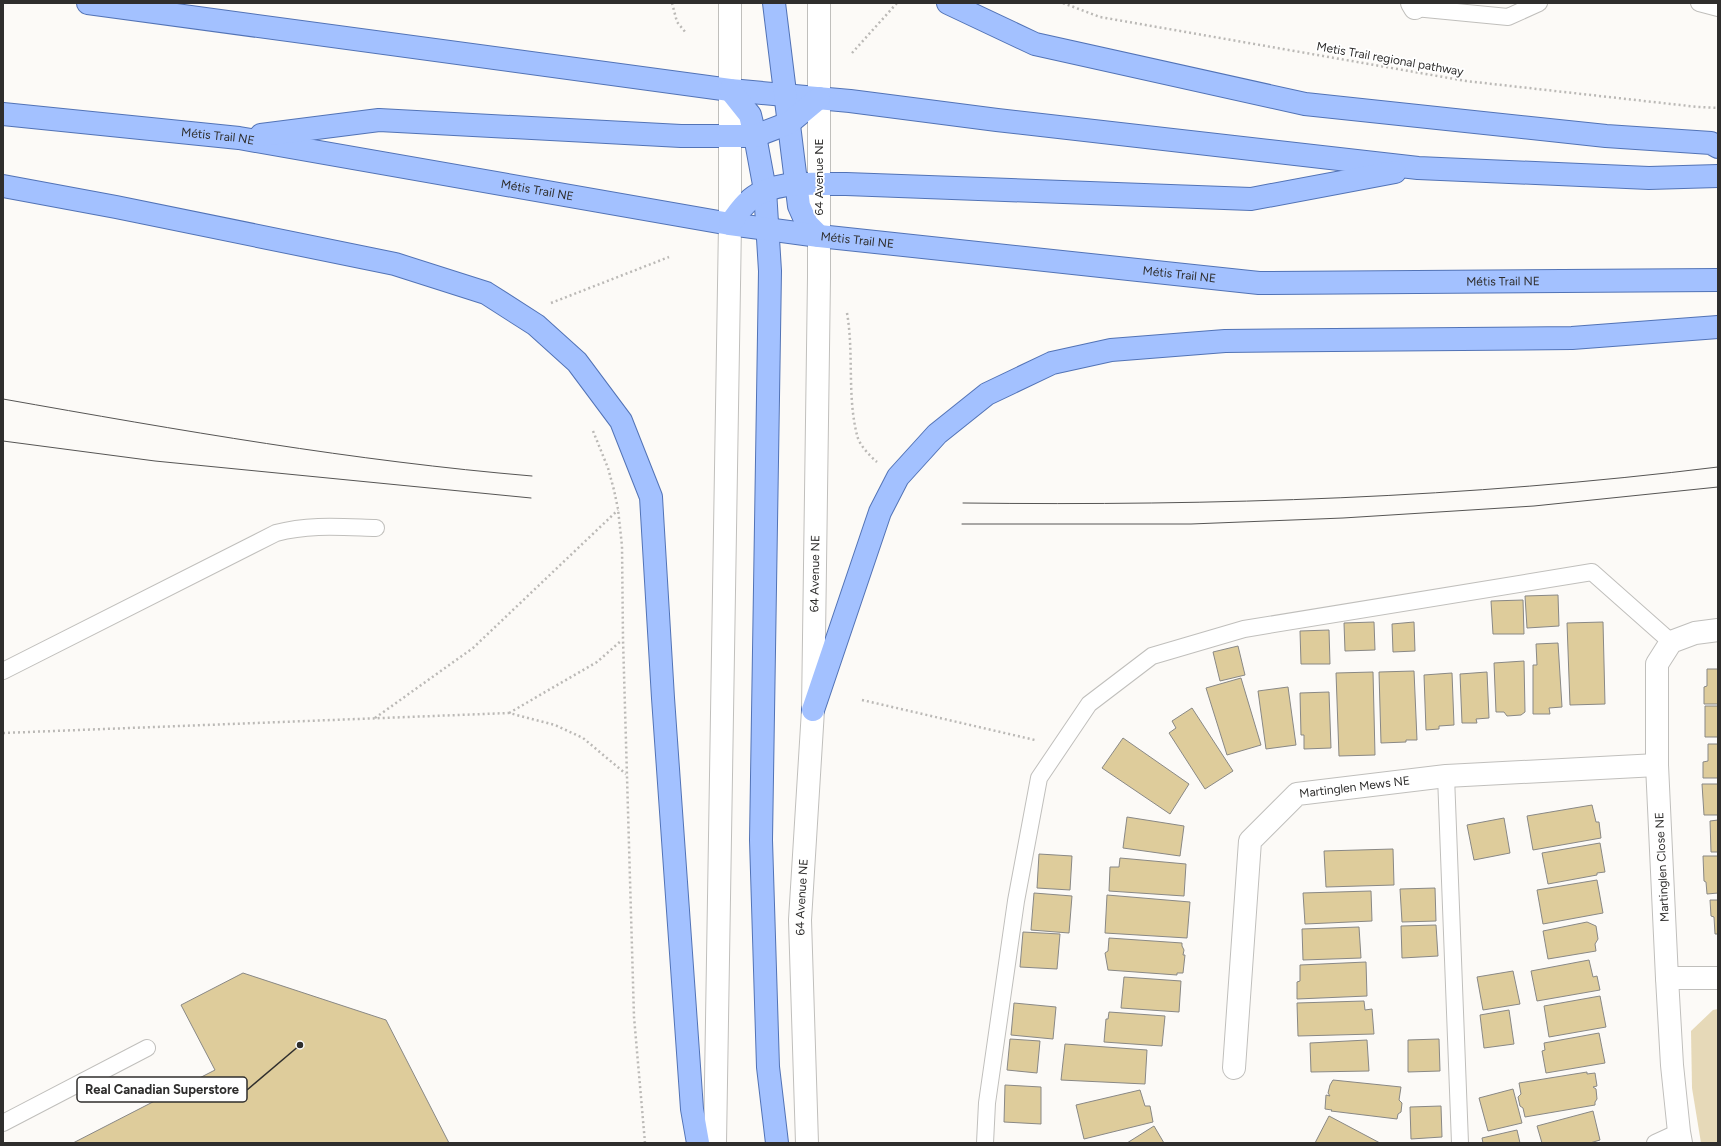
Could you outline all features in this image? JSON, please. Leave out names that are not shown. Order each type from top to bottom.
[{"type":"main road","points":[[88,3],[730,90],[819,98],[1418,168],[1649,178],[1718,176]]},
{"type":"main road","points":[[715,1143],[730,224],[730,3]]},
{"type":"main road","points":[[774,3],[784,95],[789,123],[799,206],[807,224],[819,236]]},
{"type":"main road","name":"64 Avenue NE","points":[[807,1143],[800,920],[812,710],[819,236],[819,3]]},
{"type":"main road","points":[[948,3],[1035,44],[1305,104],[1606,136],[1711,143],[1718,147]]},
{"type":"main road","points":[[730,90],[750,115],[755,136],[765,190],[770,271],[761,840],[768,1067],[777,1143]]},
{"type":"main road","points":[[239,138],[379,120],[681,136],[755,136],[789,123],[819,98]]},
{"type":"main road","name":"Métis Trail NE","points":[[3,114],[239,138],[730,224],[819,236],[1258,284],[1718,280]]},
{"type":"main road","points":[[730,224],[749,200],[765,190],[782,184],[864,185],[1251,199],[1418,168]]},
{"type":"main road","points":[[3,186],[116,206],[395,264],[486,292],[536,325],[577,362],[621,421],[652,496],[664,706],[692,1110],[698,1143]]},
{"type":"main road","points":[[812,710],[880,512],[898,477],[937,434],[987,394],[1052,363],[1111,350],[1225,341],[1572,338],[1718,327]]},
{"type":"main road","points":[[1671,642],[1695,633],[1718,630]]},
{"type":"main road","name":"Martinglen Close NE","points":[[1671,642],[1657,664],[1657,765],[1672,1065],[1680,1138]]},
{"type":"main road","name":"Martinglen Mews NE","points":[[1234,1068],[1250,841],[1297,794],[1446,776],[1657,765]]},
{"type":"main road","points":[[1667,978],[1718,978]]},
{"type":"lane","points":[[1413,6],[1508,17],[1539,3]]},
{"type":"lane","points":[[1699,3],[1718,8]]},
{"type":"lane","points":[[3,671],[276,533],[295,528],[333,526],[376,528]]},
{"type":"lane","points":[[985,1143],[987,1103],[1016,901],[1039,778],[1089,704],[1152,656],[1244,629],[1592,572],[1671,642]]},
{"type":"lane","points":[[1446,776],[1460,1143]]},
{"type":"lane","points":[[3,1123],[147,1048]]},
{"type":"lane","points":[[1654,1143],[1680,1138]]},
{"type":"path","points":[[672,3],[677,22],[686,33]]},
{"type":"path","points":[[852,53],[898,3]]},
{"type":"path","name":"Metis Trail regional pathway","points":[[1063,3],[1100,17],[1466,82],[1718,108]]},
{"type":"path","points":[[549,304],[670,257]]},
{"type":"path","points":[[846,307],[850,328],[853,404],[857,437],[870,456],[880,465]]},
{"type":"path","points":[[592,430],[608,468],[618,509],[622,546],[626,774],[634,1017],[645,1143]]},
{"type":"path","points":[[375,718],[473,648],[618,509]]},
{"type":"path","points":[[509,713],[597,662],[623,639]]},
{"type":"path","points":[[862,700],[1040,742],[1058,750]]},
{"type":"path","points":[[3,733],[509,713],[555,725],[583,738],[626,774]]},
{"type":"shaded area","points":[[1718,1009],[1718,1143],[1701,1143],[1692,1088],[1691,1031],[1713,1010]]},
{"type":"building","points":[[1558,595],[1559,626],[1527,628],[1525,596]]},
{"type":"building","points":[[1523,600],[1524,634],[1493,634],[1491,601]]},
{"type":"building","points":[[1374,622],[1375,650],[1345,651],[1344,623]]},
{"type":"building","points":[[1414,622],[1415,651],[1393,652],[1392,624]]},
{"type":"building","points":[[1603,622],[1605,704],[1570,705],[1567,623]]},
{"type":"building","points":[[1329,630],[1330,664],[1301,664],[1300,631]]},
{"type":"building","points":[[1558,643],[1562,707],[1549,708],[1550,714],[1533,714],[1533,665],[1537,665],[1536,644]]},
{"type":"building","points":[[1238,646],[1245,675],[1220,681],[1213,652]]},
{"type":"building","points":[[1524,661],[1525,712],[1521,715],[1507,716],[1504,712],[1496,712],[1494,663]]},
{"type":"building","points":[[1707,669],[1718,669],[1718,704],[1704,704],[1704,687],[1707,686]]},
{"type":"building","points":[[1414,671],[1417,740],[1381,743],[1379,672]]},
{"type":"building","points":[[1373,672],[1375,755],[1339,756],[1336,673]]},
{"type":"building","points":[[1487,672],[1489,718],[1476,719],[1477,723],[1462,723],[1460,674]]},
{"type":"building","points":[[1452,673],[1454,725],[1439,726],[1439,729],[1426,730],[1424,675]]},
{"type":"building","points":[[1241,678],[1261,745],[1227,755],[1206,688]]},
{"type":"building","points":[[1288,687],[1296,745],[1266,749],[1258,691]]},
{"type":"building","points":[[1329,692],[1331,748],[1304,749],[1304,735],[1301,735],[1300,693]]},
{"type":"building","points":[[1705,706],[1718,706],[1718,737],[1705,737]]},
{"type":"building","points":[[1192,708],[1233,771],[1205,789],[1169,733],[1176,728],[1172,721]]},
{"type":"building","points":[[1123,738],[1189,784],[1170,814],[1102,768]]},
{"type":"building","points":[[1708,744],[1718,744],[1718,778],[1703,778],[1703,762],[1708,761]]},
{"type":"building","points":[[1702,784],[1718,784],[1718,815],[1704,815]]},
{"type":"building","points":[[1592,805],[1596,822],[1599,822],[1601,838],[1533,850],[1527,816]]},
{"type":"building","points":[[1127,817],[1184,826],[1180,856],[1123,848]]},
{"type":"building","points":[[1504,818],[1510,853],[1474,860],[1467,825]]},
{"type":"building","points":[[1718,820],[1718,852],[1711,852],[1710,821]]},
{"type":"building","points":[[1600,843],[1605,872],[1597,873],[1597,875],[1548,884],[1542,853]]},
{"type":"building","points":[[1393,849],[1394,885],[1326,887],[1324,851]]},
{"type":"building","points":[[1039,854],[1072,856],[1070,890],[1037,888]]},
{"type":"building","points":[[1703,856],[1718,856],[1718,893],[1707,894],[1706,882],[1704,881]]},
{"type":"building","points":[[1120,858],[1186,864],[1184,896],[1109,891],[1110,867],[1119,867]]},
{"type":"building","points":[[1597,880],[1603,913],[1543,924],[1537,890]]},
{"type":"building","points":[[1435,888],[1436,921],[1402,922],[1400,889]]},
{"type":"building","points":[[1371,891],[1372,921],[1305,924],[1303,893]]},
{"type":"building","points":[[1034,893],[1072,896],[1069,933],[1031,930]]},
{"type":"building","points":[[1107,895],[1190,902],[1187,938],[1105,933]]},
{"type":"building","points":[[1710,900],[1718,900],[1718,934],[1715,934],[1714,917],[1711,916]]},
{"type":"building","points":[[1587,922],[1596,926],[1598,939],[1595,944],[1596,951],[1548,959],[1543,931]]},
{"type":"building","points":[[1436,925],[1438,956],[1402,958],[1401,926]]},
{"type":"building","points":[[1359,927],[1361,958],[1303,960],[1302,929]]},
{"type":"building","points":[[1023,932],[1060,934],[1057,969],[1020,967]]},
{"type":"building","points":[[1109,938],[1182,943],[1184,950],[1183,955],[1185,955],[1183,973],[1177,973],[1177,975],[1108,970],[1105,953],[1108,951]]},
{"type":"building","points":[[1589,960],[1593,977],[1597,976],[1600,990],[1537,1001],[1531,971]]},
{"type":"building","points":[[1366,962],[1367,996],[1297,999],[1297,982],[1300,981],[1300,965]]},
{"type":"building","points":[[1513,971],[1520,1004],[1483,1010],[1477,977]]},
{"type":"building","points":[[243,973],[386,1020],[449,1143],[73,1143],[215,1070],[181,1005]]},
{"type":"building","points":[[1124,977],[1181,981],[1179,1012],[1121,1008]]},
{"type":"building","points":[[1600,996],[1606,1027],[1549,1037],[1544,1006]]},
{"type":"building","points":[[1364,1001],[1365,1010],[1372,1009],[1374,1034],[1298,1036],[1297,1003]]},
{"type":"building","points":[[1014,1003],[1056,1007],[1053,1039],[1011,1035]]},
{"type":"building","points":[[1509,1010],[1514,1044],[1484,1048],[1480,1015]]},
{"type":"building","points":[[1109,1012],[1165,1016],[1162,1046],[1104,1042],[1106,1019],[1108,1019]]},
{"type":"building","points":[[1599,1033],[1605,1063],[1546,1073],[1542,1051],[1545,1050],[1544,1043]]},
{"type":"building","points":[[1010,1039],[1040,1041],[1037,1073],[1007,1070]]},
{"type":"building","points":[[1439,1039],[1440,1071],[1408,1072],[1408,1040]]},
{"type":"building","points":[[1367,1040],[1369,1071],[1311,1072],[1310,1043]]},
{"type":"building","points":[[1065,1044],[1147,1050],[1145,1084],[1061,1080]]},
{"type":"building","points":[[1587,1072],[1587,1074],[1595,1073],[1597,1086],[1593,1087],[1596,1089],[1597,1099],[1595,1105],[1525,1117],[1518,1097],[1521,1094],[1519,1083]]},
{"type":"building","points":[[1333,1080],[1401,1087],[1399,1100],[1402,1103],[1401,1112],[1398,1114],[1397,1119],[1325,1109],[1326,1095],[1330,1096],[1328,1093]]},
{"type":"building","points":[[1005,1085],[1041,1087],[1041,1124],[1004,1122]]},
{"type":"building","points":[[1513,1089],[1522,1123],[1488,1131],[1479,1098]]},
{"type":"building","points":[[1140,1090],[1145,1106],[1150,1106],[1153,1122],[1084,1139],[1076,1105]]},
{"type":"building","points":[[1441,1106],[1442,1137],[1411,1139],[1410,1107]]},
{"type":"building","points":[[1593,1111],[1600,1140],[1590,1143],[1542,1143],[1537,1126]]},
{"type":"building","points":[[1329,1116],[1380,1143],[1315,1143]]},
{"type":"building","points":[[1154,1126],[1164,1143],[1127,1143]]},
{"type":"building","points":[[1517,1130],[1520,1143],[1483,1143],[1482,1138]]},
{"type":"tram line","points":[[3,399],[266,444],[465,470],[532,476]]},
{"type":"tram line","points":[[3,441],[155,461],[531,498]]},
{"type":"tram line","points":[[963,503],[1152,503],[1341,498],[1530,486],[1624,478],[1718,467]]},
{"type":"tram line","points":[[962,524],[1191,524],[1343,518],[1534,506],[1718,487]]},
{"type":"place","name":"Real Canadian Superstore","points":[[300,1045]]}]
